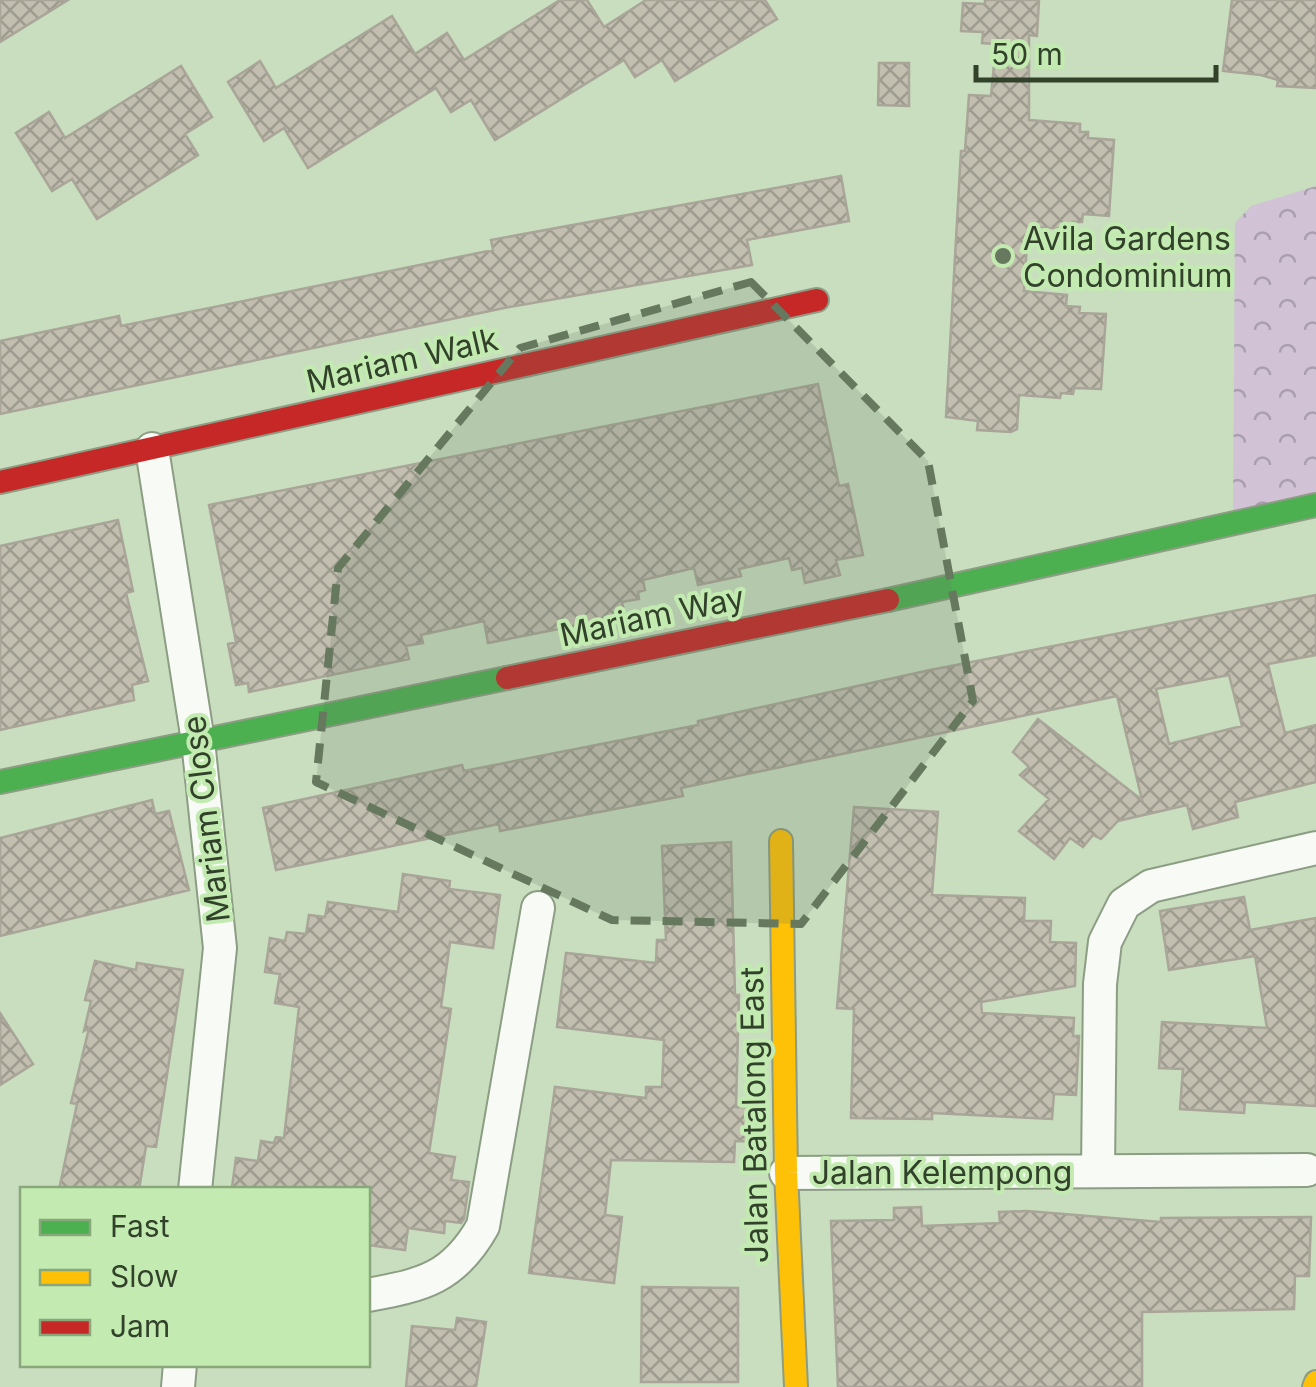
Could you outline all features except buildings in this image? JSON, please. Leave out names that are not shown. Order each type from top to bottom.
[{"type":"street","name":"Mariam Walk","points":[[0,482],[817,300]]},
{"type":"street","name":"Mariam Close","points":[[152,450],[198,741],[220,948],[195,1187]]},
{"type":"street","name":"Mariam Way","points":[[0,782],[924,593],[1316,505]]},
{"type":"street","name":"Jalan Batalong East","points":[[781,841],[786,1173],[796,1387]]},
{"type":"street","name":"Jalan Kelempong","points":[[1098,1171],[1100,984],[1105,942],[1124,904],[1152,886],[1316,848]]},
{"type":"street","points":[[370,1295],[402,1289],[446,1273],[467,1255],[483,1226],[538,908]]},
{"type":"street","name":"Jalan Kelempong","points":[[786,1173],[1307,1170]]},
{"type":"highlighted area","points":[[751,282],[928,461],[973,701],[801,924],[612,920],[316,782],[338,568],[520,348]]},
{"type":"green space","points":[[1316,186],[1316,498],[1233,517],[1235,223],[1251,206]]},
{"type":"traffic: fast","points":[[888,600],[1316,505]]},
{"type":"traffic: fast","points":[[0,782],[507,678]]},
{"type":"traffic: slow","points":[[781,841],[786,1173],[796,1387]]},
{"type":"traffic: slow","points":[[1314,1387],[1316,1382]]},
{"type":"traffic: jam","points":[[0,482],[817,300]]},
{"type":"traffic: jam","points":[[507,678],[888,600]]},
{"type":"place","name":"Avila Gardens Condominium","points":[[1003,256]]}]
